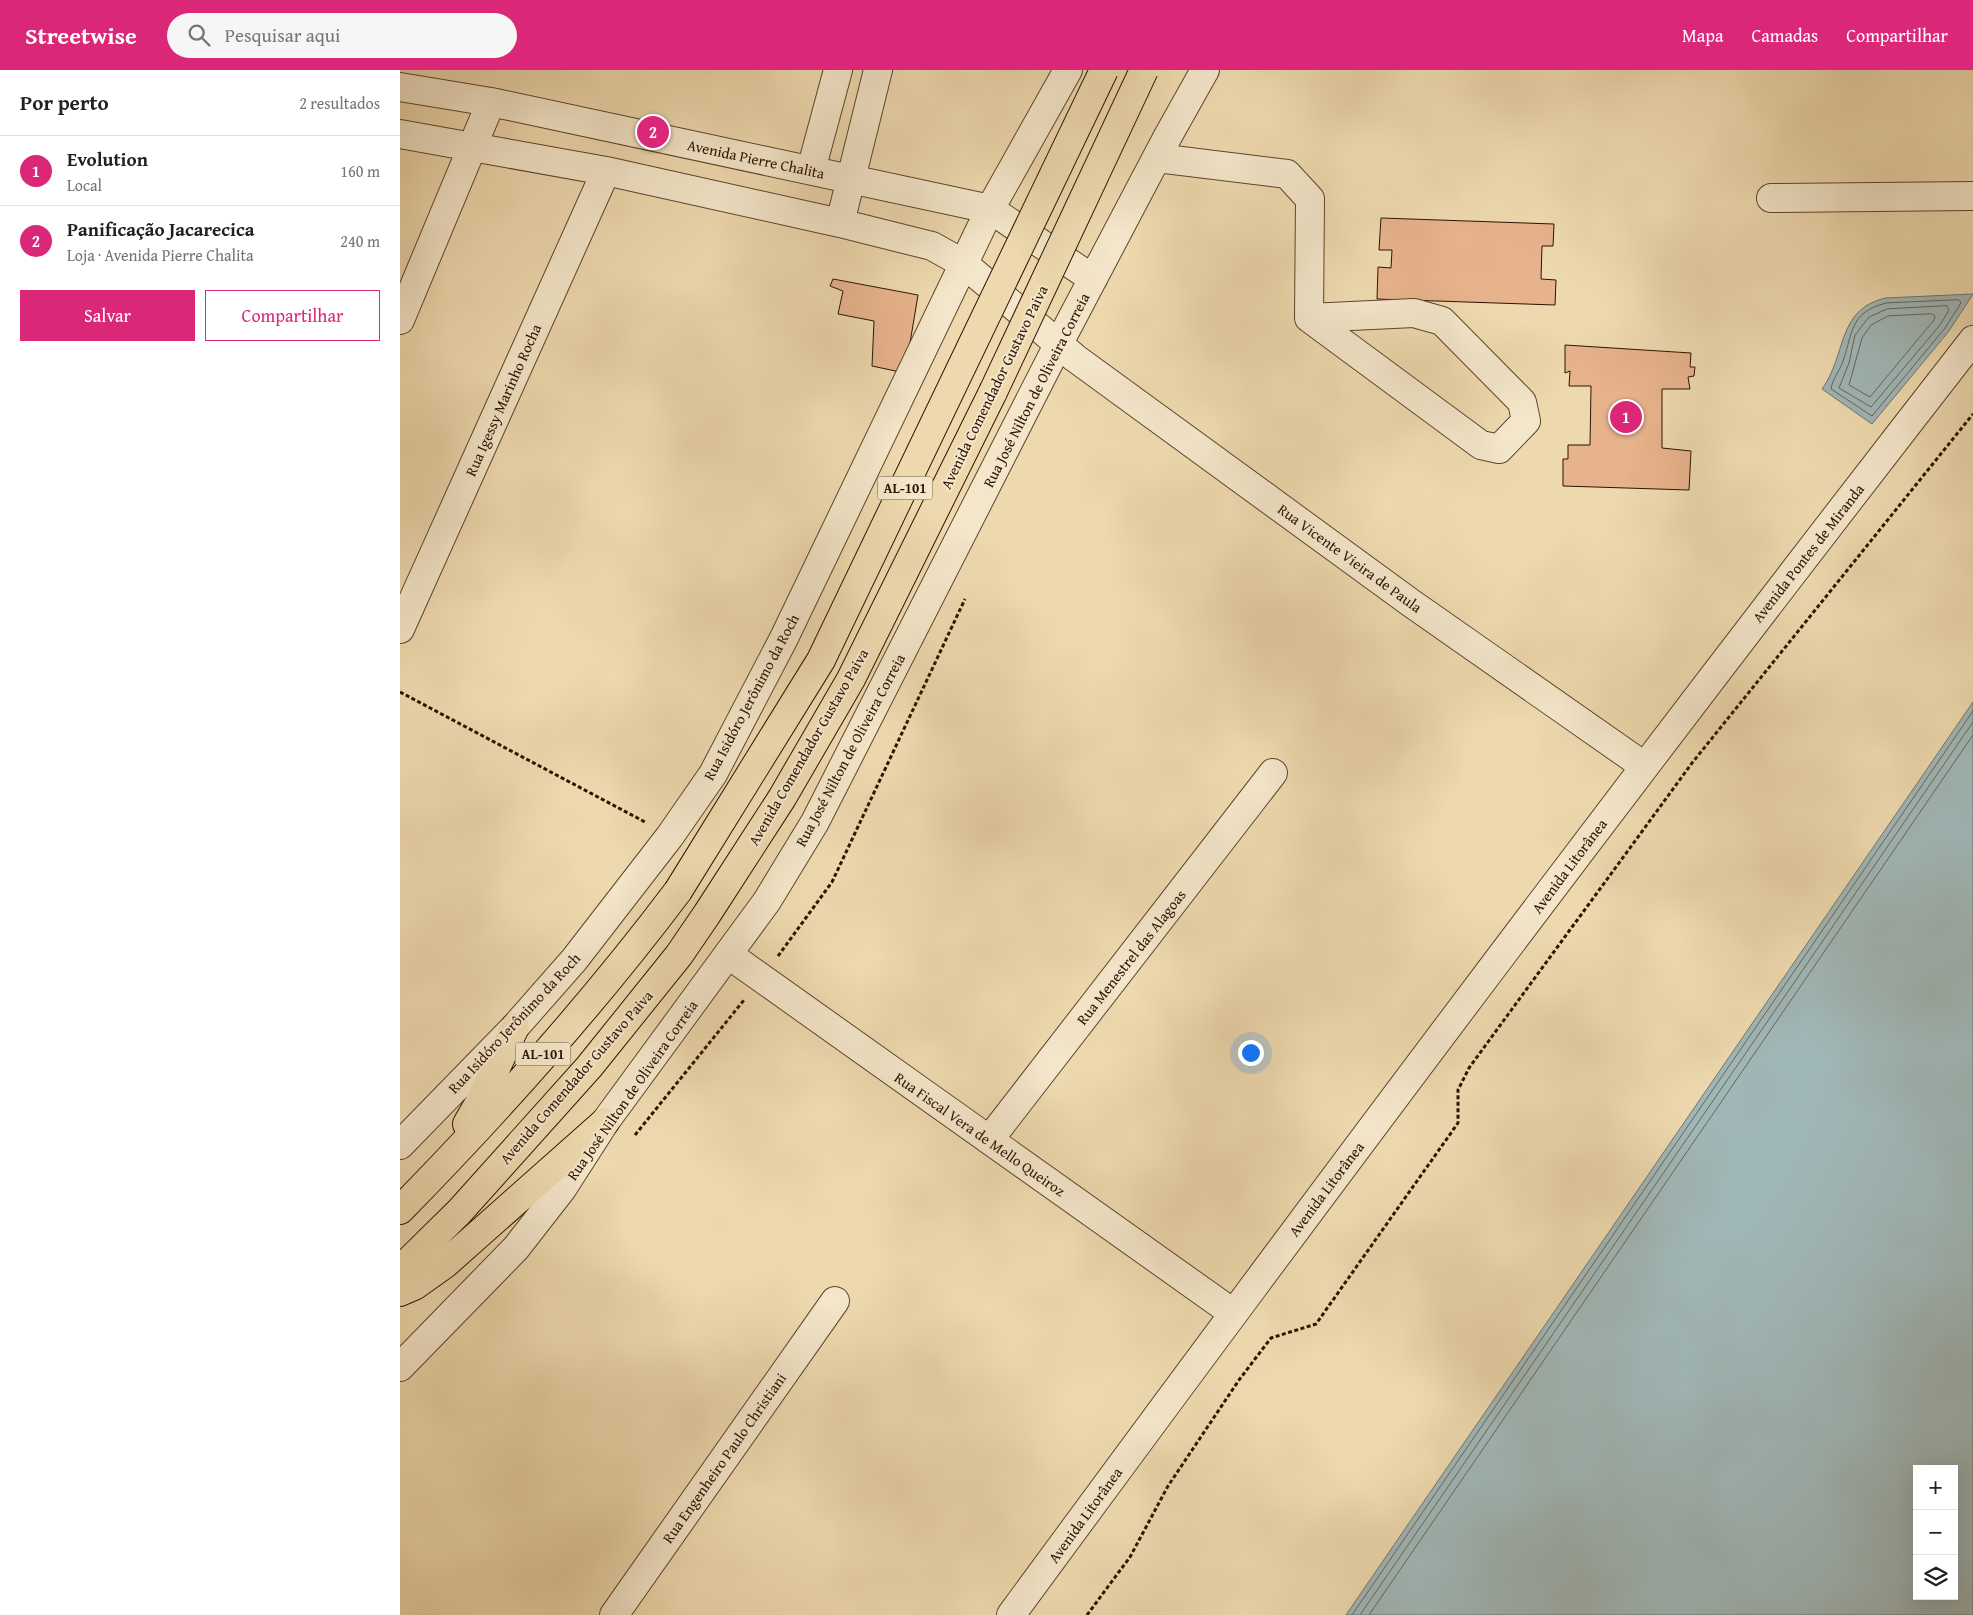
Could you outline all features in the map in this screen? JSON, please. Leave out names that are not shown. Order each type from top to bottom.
[{"type":"main road","name":"AL-101","points":[[400,1210],[510,1093],[637,946],[678,891],[821,660],[1104,70]]},
{"type":"main road","name":"Avenida Comendador Gustavo Paiva","points":[[400,1270],[459,1212],[589,1066],[679,955],[782,798],[851,679],[993,392],[1144,70]]},
{"type":"main road","points":[[443,1166],[482,1098],[515,1026]]},
{"type":"main road","points":[[400,1292],[414,1286],[445,1264],[605,1122]]},
{"type":"street","points":[[811,170],[838,70]]},
{"type":"street","points":[[840,223],[878,70]]},
{"type":"street","points":[[964,264],[990,209],[1068,70]]},
{"type":"street","name":"Rua José Nilton de Oliveira Correia","points":[[400,1367],[516,1248],[562,1189],[605,1122],[767,901],[815,822],[1058,345],[1205,70]]},
{"type":"street","name":"Avenida Pierre Chalita","points":[[400,87],[491,102],[990,209],[1093,279]]},
{"type":"street","points":[[400,320],[474,147],[491,102]]},
{"type":"street","points":[[400,134],[606,172],[840,223],[932,246],[964,264],[1058,345]]},
{"type":"street","points":[[1157,158],[1286,174],[1310,199],[1310,318]]},
{"type":"street","name":"Rua Igessy Marinho Rocha","points":[[400,630],[606,172]]},
{"type":"street","points":[[1771,198],[1973,196]]},
{"type":"street","name":"Rua Isidóro Jerônimo da Roch","points":[[400,1145],[515,1026],[574,960],[670,836],[713,774],[784,638],[964,264]]},
{"type":"street","points":[[1414,313],[1442,321],[1522,402],[1526,421],[1499,450],[1482,445],[1310,318],[1414,313]]},
{"type":"street","name":"Avenida Pontes de Miranda","points":[[1644,766],[1973,340]]},
{"type":"street","name":"Rua Vicente Vieira de Paula","points":[[1058,345],[1411,603],[1644,766]]},
{"type":"street","name":"Avenida Litorânea","points":[[1011,1615],[1233,1313],[1644,766]]},
{"type":"street","name":"Rua Menestrel das Alagoas","points":[[989,1140],[1273,773]]},
{"type":"street","name":"Rua Fiscal Vera de Mello Queiroz","points":[[729,955],[1233,1313]]},
{"type":"street","name":"Rua Engenheiro Paulo Christiani","points":[[614,1615],[835,1301]]},
{"type":"path","points":[[1087,1615],[1130,1557],[1168,1486],[1239,1380],[1271,1338],[1316,1324],[1458,1124],[1458,1090],[1469,1068],[1692,763],[1973,414]]},
{"type":"path","points":[[400,692],[670,836]]},
{"type":"water","points":[[1973,294],[1949,331],[1872,424],[1822,389],[1830,376],[1850,323],[1858,312],[1869,304],[1885,298]]},
{"type":"water","points":[[1973,702],[1973,1615],[1346,1615]]},
{"type":"building","points":[[1381,218],[1554,224],[1553,246],[1542,246],[1541,279],[1556,280],[1555,305],[1377,299],[1378,267],[1391,268],[1392,250],[1379,250]]},
{"type":"building","points":[[833,279],[918,295],[905,373],[872,366],[874,321],[838,314],[843,291],[830,286]]},
{"type":"building","points":[[1565,345],[1691,353],[1690,367],[1695,367],[1694,376],[1688,377],[1690,389],[1662,389],[1662,448],[1691,451],[1689,490],[1563,486],[1563,459],[1568,459],[1568,445],[1590,445],[1591,386],[1569,386],[1570,371],[1565,373]]},
{"type":"place","name":"Panificação Jacarecica","points":[[653,132]]},
{"type":"place","name":"Evolution","points":[[1626,417]]}]
